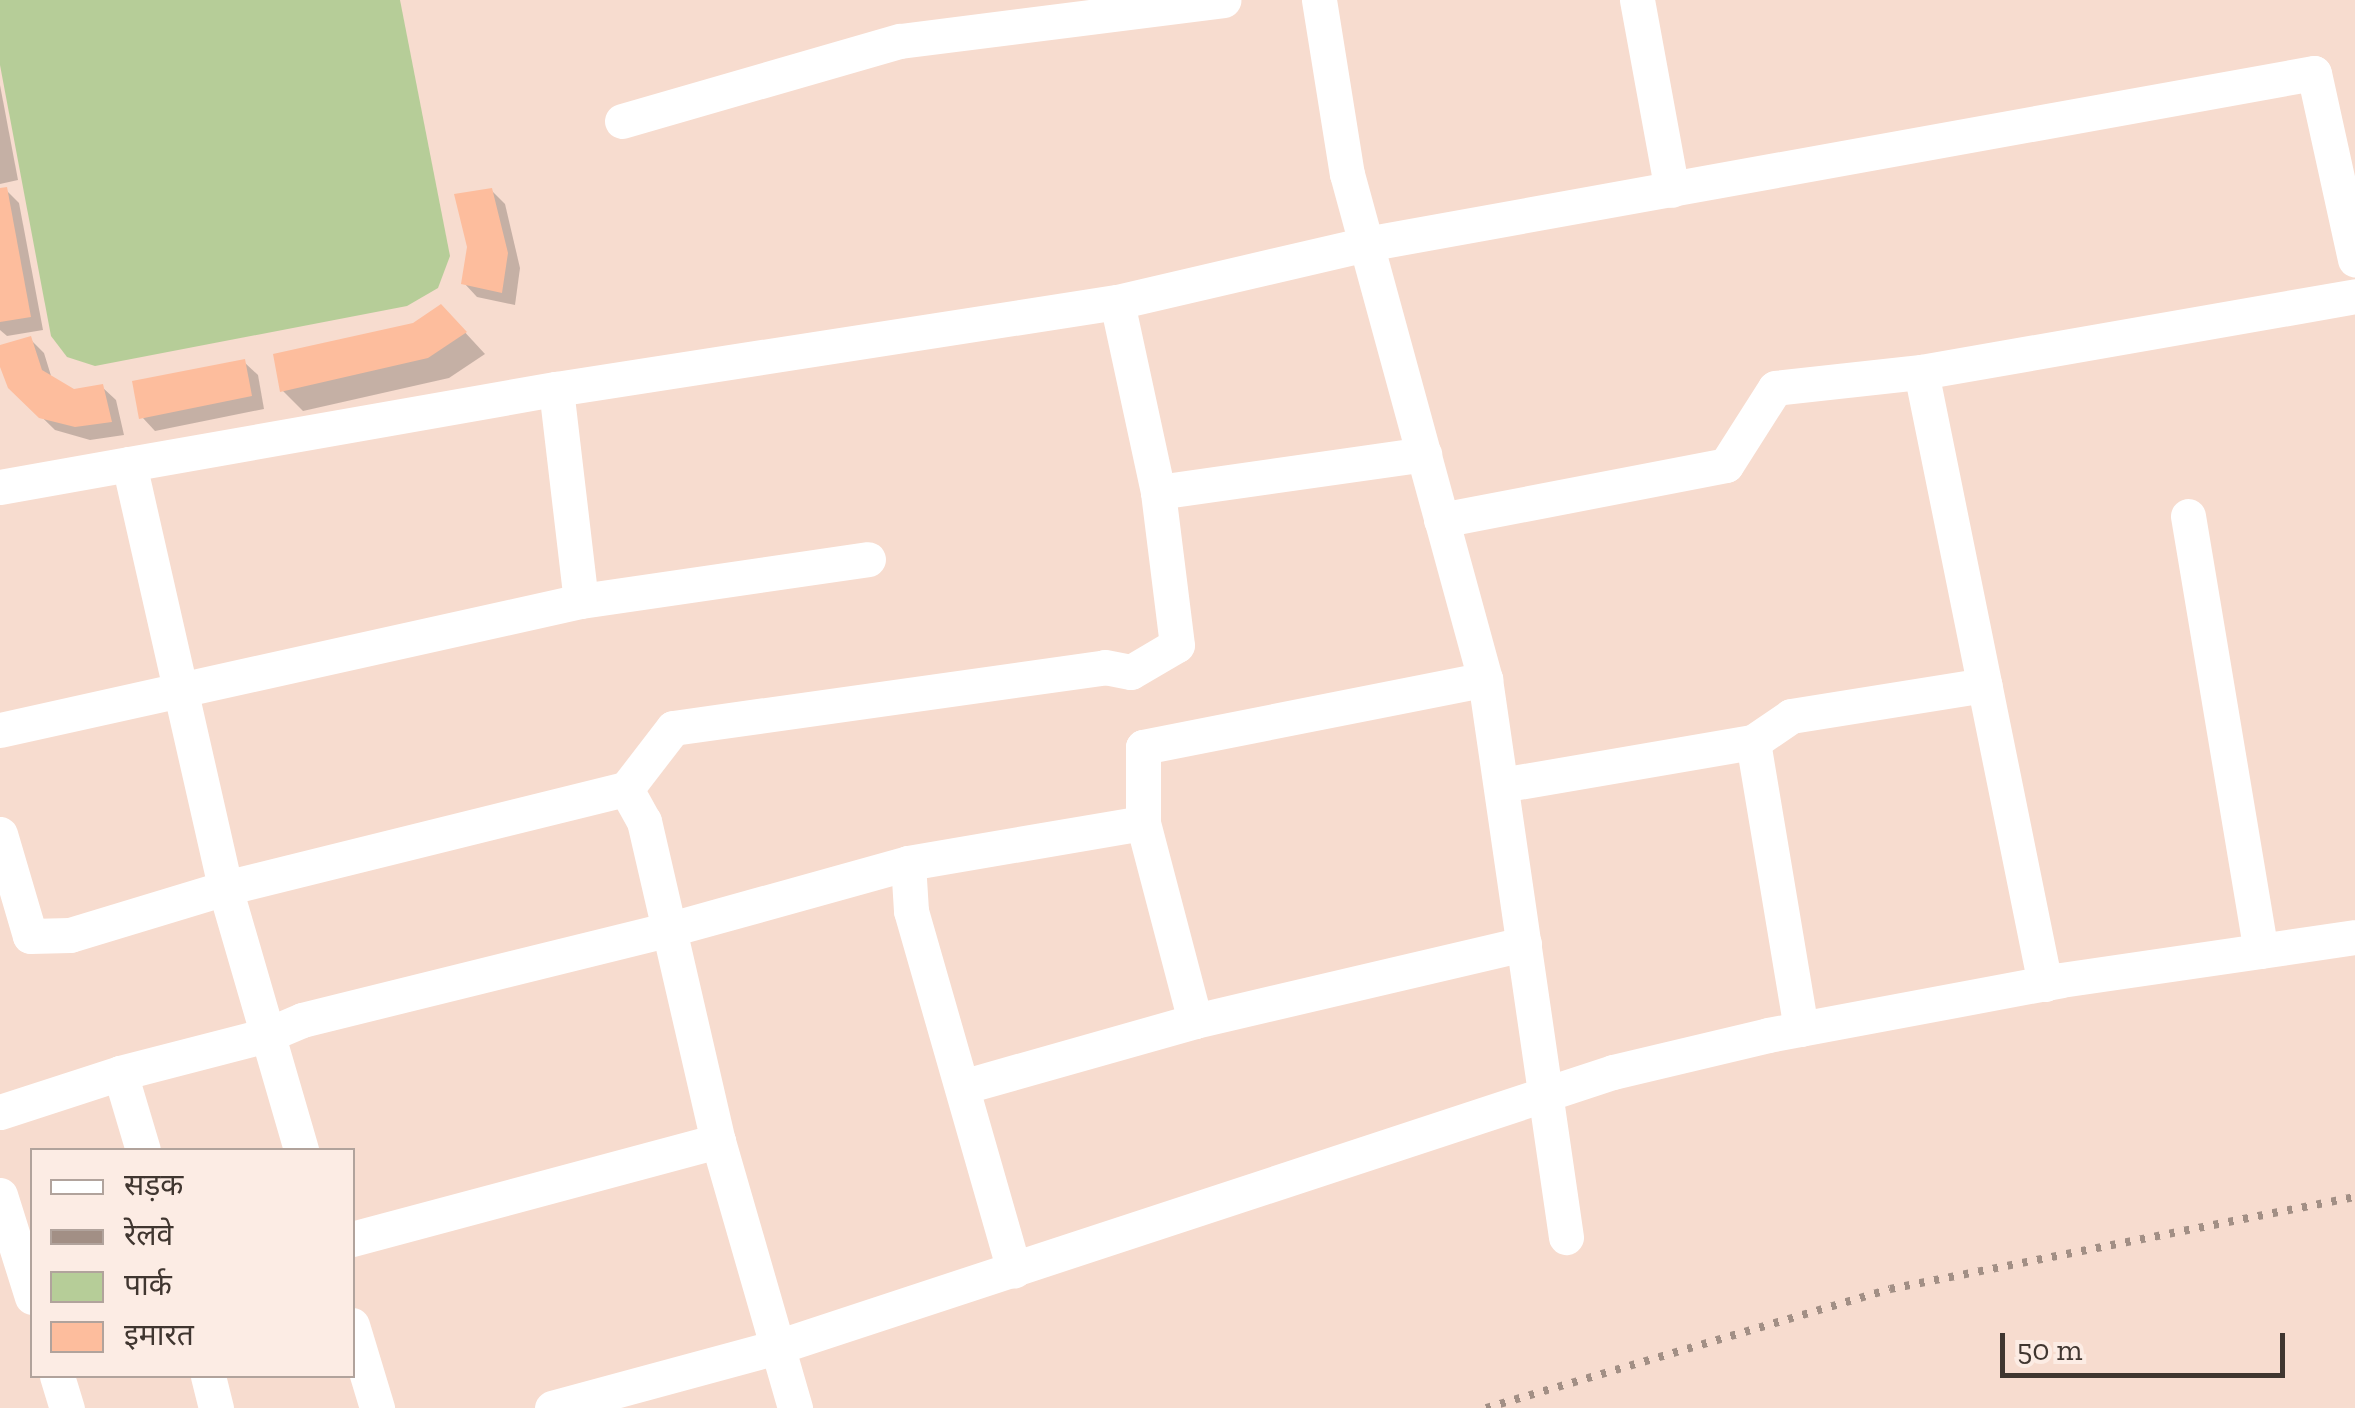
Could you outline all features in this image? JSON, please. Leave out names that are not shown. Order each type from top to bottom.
[{"type":"street","points":[[622,121],[900,41],[1223,0]]},
{"type":"street","points":[[1319,0],[1347,174],[1486,679],[1566,1237]]},
{"type":"street","points":[[1637,0],[1672,190]]},
{"type":"street","points":[[0,487],[556,389],[1116,302],[1366,244],[2314,73],[2355,260]]},
{"type":"street","points":[[1442,520],[1726,466],[1775,388],[1922,372],[2355,296]]},
{"type":"street","points":[[0,834],[30,936],[70,935],[224,888],[626,789],[673,728],[1105,666],[1131,672],[1177,645],[1158,492],[1116,302]]},
{"type":"street","points":[[1922,372],[2045,984]]},
{"type":"street","points":[[556,389],[581,601]]},
{"type":"street","points":[[1158,492],[1424,454]]},
{"type":"street","points":[[128,464],[224,888],[300,1148]]},
{"type":"street","points":[[2188,516],[2260,951]]},
{"type":"street","points":[[0,730],[581,601],[868,558]]},
{"type":"street","points":[[1195,1021],[1144,823],[1144,748],[1486,679]]},
{"type":"street","points":[[1501,785],[1753,742],[1790,716],[1985,685]]},
{"type":"street","points":[[1753,742],[1801,1029]]},
{"type":"street","points":[[626,789],[644,821],[718,1141],[795,1408]]},
{"type":"street","points":[[0,1112],[120,1072],[268,1035],[302,1020],[667,930],[908,863],[1144,823]]},
{"type":"street","points":[[908,863],[910,911],[1014,1271]]},
{"type":"street","points":[[552,1408],[777,1347],[1614,1072],[1801,1029],[2045,984],[2355,937]]},
{"type":"street","points":[[962,1087],[1195,1021],[1524,944]]},
{"type":"street","points":[[120,1072],[142,1148]]},
{"type":"street","points":[[355,1238],[718,1141]]},
{"type":"street","points":[[0,1194],[30,1292]]},
{"type":"street","points":[[355,1335],[377,1408]]},
{"type":"street","points":[[58,1378],[68,1408]]},
{"type":"street","points":[[208,1378],[216,1408]]},
{"type":"green space","points":[[0,0],[400,0],[450,256],[438,288],[407,306],[95,366],[67,357],[51,336],[0,65]]},
{"type":"building","points":[[7,187],[31,317],[0,322],[0,188]]},
{"type":"building","points":[[492,188],[508,253],[502,293],[461,284],[467,247],[454,194]]},
{"type":"building","points":[[441,304],[467,332],[428,358],[280,392],[273,354],[413,323]]},
{"type":"building","points":[[31,336],[42,370],[74,389],[103,384],[112,422],[75,427],[39,418],[8,388],[0,367],[0,345]]},
{"type":"building","points":[[245,359],[252,396],[139,419],[132,381]]},
{"type":"railway","points":[[1486,1408],[1890,1289],[2355,1197]]}]
